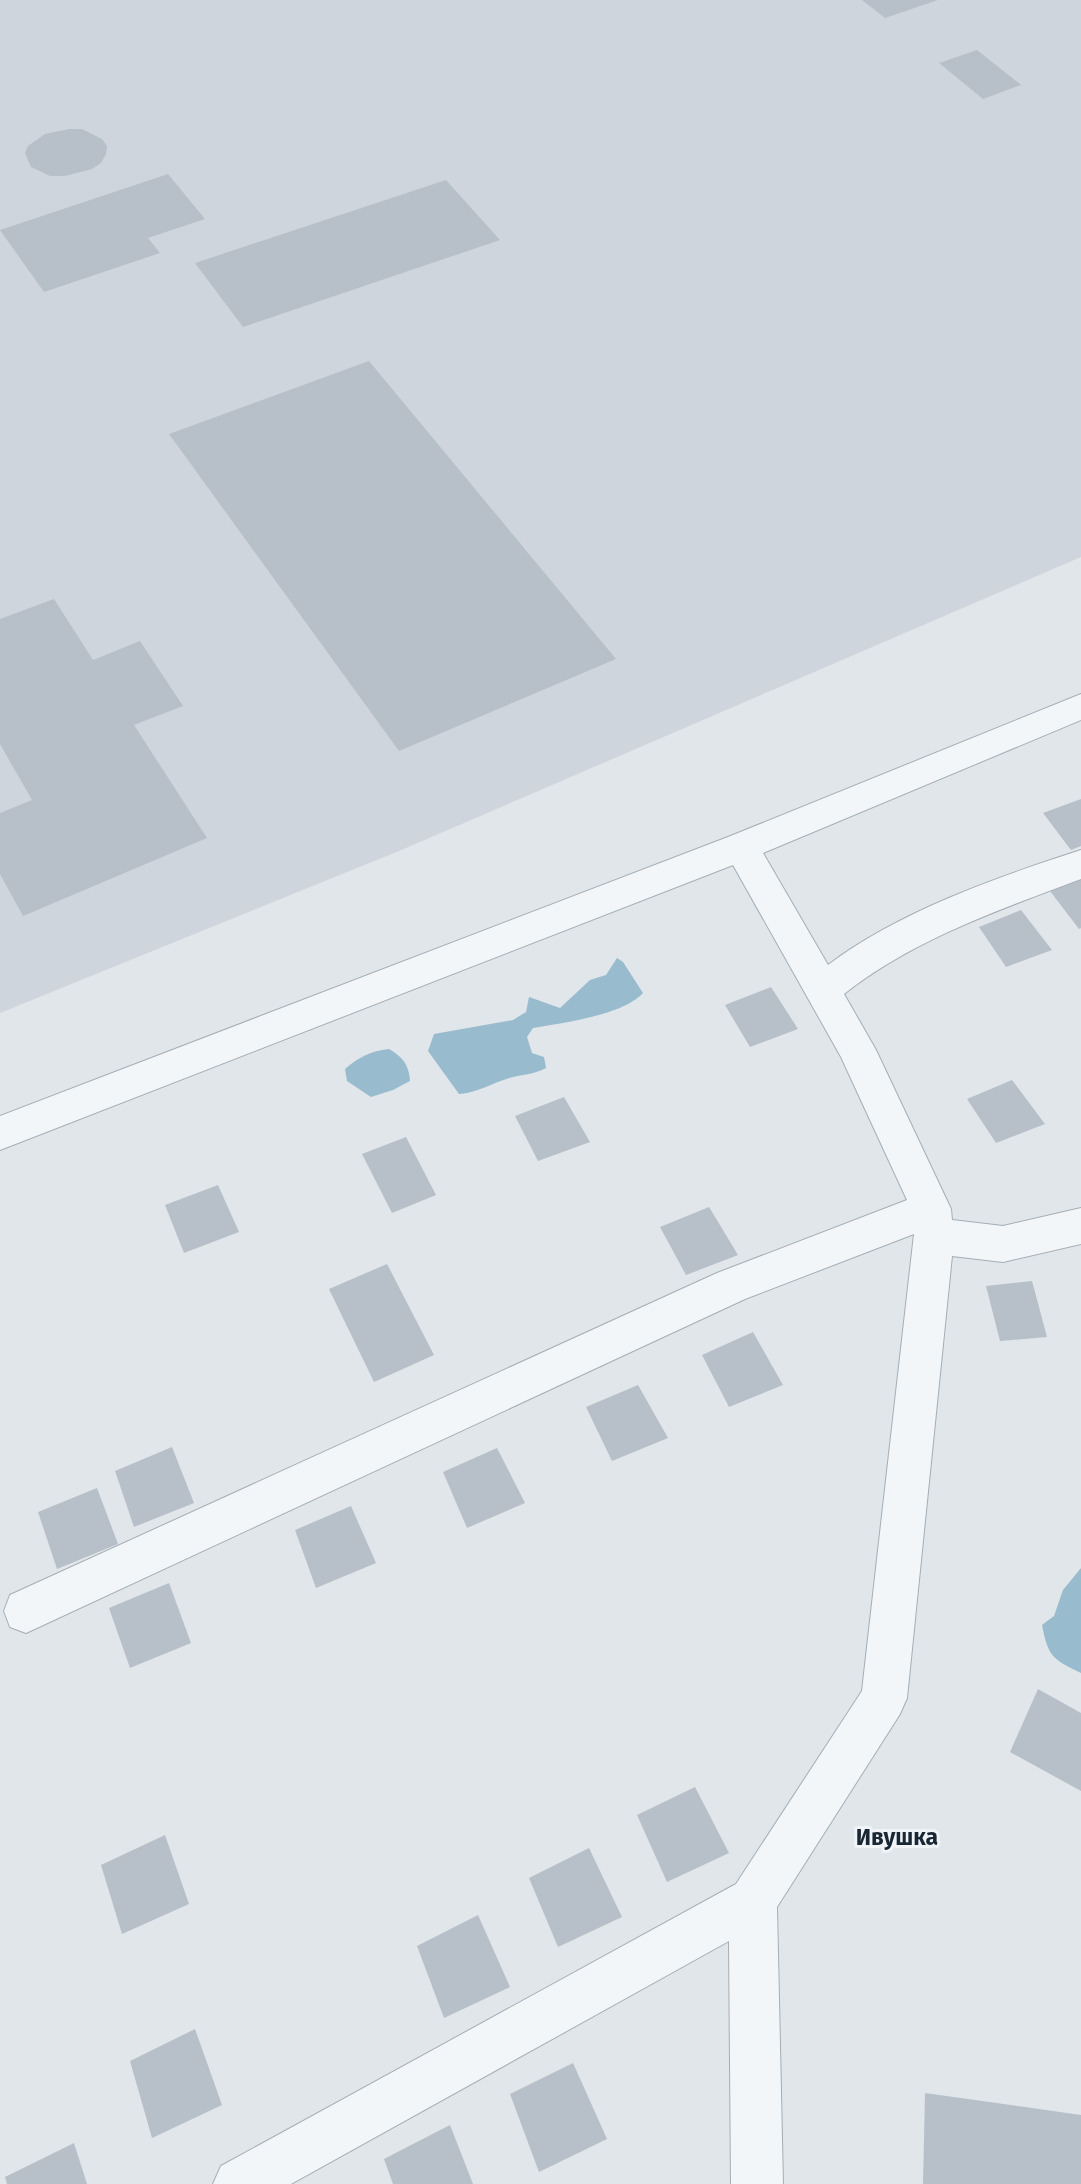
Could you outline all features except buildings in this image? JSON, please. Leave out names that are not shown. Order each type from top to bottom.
[{"type":"lane","points":[[0,1133],[741,847],[1081,706]]},
{"type":"lane","points":[[239,2184],[753,1901],[884,1698],[933,1223],[857,1050],[741,847]]},
{"type":"lane","points":[[823,990],[846,970],[902,937],[1081,864]]},
{"type":"lane","points":[[26,1611],[731,1286],[933,1223],[1003,1244],[1081,1226]]},
{"type":"lane","points":[[753,1901],[757,2184]]},
{"type":"shaded area","points":[[0,0],[1081,0],[1081,557],[399,851],[0,1013]]},
{"type":"water","points":[[617,958],[623,962],[643,993],[634,1001],[607,1012],[576,1021],[533,1028],[527,1037],[532,1053],[544,1057],[546,1068],[459,1094],[428,1051],[434,1034],[513,1020],[526,1012],[529,997],[560,1008],[590,980],[606,975]]},
{"type":"water","points":[[389,1049],[404,1062],[410,1081],[371,1097],[347,1081],[345,1069],[350,1065],[371,1053]]},
{"type":"water","points":[[1081,1568],[1081,1673],[1057,1660],[1049,1650],[1042,1625],[1054,1616],[1063,1590]]},
{"type":"district","name":"Ивушка","points":[[897,1837]]}]
